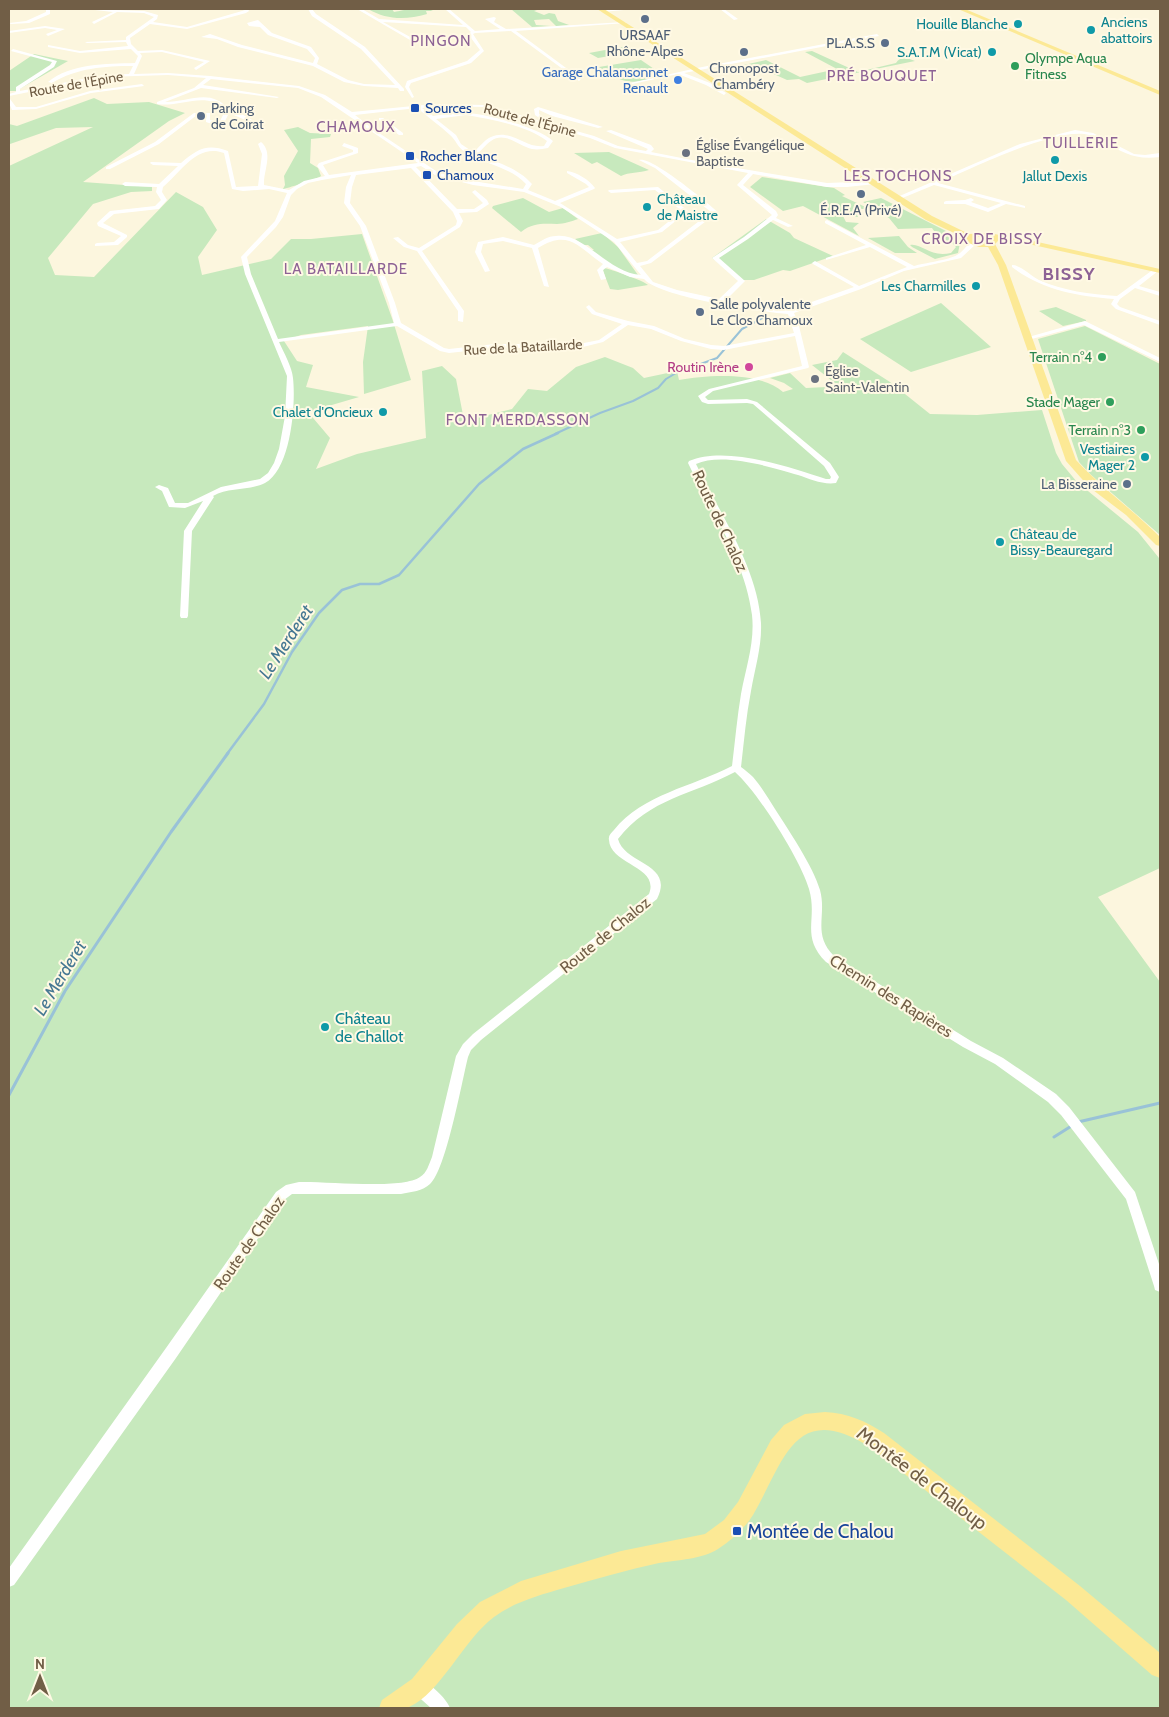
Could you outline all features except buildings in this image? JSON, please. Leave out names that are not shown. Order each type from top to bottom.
[{"type":"main road","points":[[961,9],[1160,91]]},
{"type":"main road","points":[[970,9],[1160,91]]},
{"type":"main road","points":[[601,10],[644,35],[929,218],[974,240],[994,253],[1002,265],[1071,461],[1092,484],[1130,513],[1160,542]]},
{"type":"main road","points":[[974,240],[1028,243],[1159,270]]},
{"type":"main road","points":[[992,241],[994,253]]},
{"type":"main road","name":"Montée de Chaloup","points":[[390,1708],[420,1688],[464,1631],[487,1609],[520,1591],[621,1561],[709,1543],[731,1527],[745,1508],[778,1447],[791,1432],[804,1424],[825,1421],[843,1422],[861,1430],[876,1440],[1073,1593],[1160,1667]]},
{"type":"street","points":[[11,23],[30,20],[48,13],[48,9]]},
{"type":"street","points":[[88,9],[152,13],[156,18],[133,33],[128,41]]},
{"type":"street","points":[[150,23],[187,28],[244,12],[246,9]]},
{"type":"street","points":[[310,9],[314,15],[363,48],[412,97],[424,102],[428,106]]},
{"type":"street","points":[[360,9],[367,15],[380,20],[410,39]]},
{"type":"street","points":[[601,10],[633,9]]},
{"type":"street","points":[[722,9],[736,19]]},
{"type":"street","points":[[94,23],[119,10]]},
{"type":"street","points":[[449,11],[474,32],[624,23]]},
{"type":"street","points":[[380,20],[465,26]]},
{"type":"street","points":[[387,25],[396,21]]},
{"type":"street","points":[[492,22],[505,30]]},
{"type":"street","points":[[260,26],[270,34],[309,48],[318,58],[315,65]]},
{"type":"street","points":[[9,32],[36,28],[62,29],[48,35]]},
{"type":"street","points":[[512,30],[579,80]]},
{"type":"street","points":[[412,97],[407,87],[409,82],[469,62],[481,52],[482,48],[470,34],[474,32]]},
{"type":"street","points":[[628,84],[877,35]]},
{"type":"street","points":[[219,38],[315,65],[346,81],[379,86],[398,84]]},
{"type":"street","points":[[87,42],[128,41]]},
{"type":"street","points":[[128,41],[140,56],[131,74]]},
{"type":"street","points":[[50,46],[80,52],[133,47]]},
{"type":"street","points":[[13,50],[55,61],[52,66],[18,88],[16,98],[9,99],[14,109],[36,108],[90,92],[142,86]]},
{"type":"street","points":[[138,52],[162,51],[208,61],[196,69]]},
{"type":"street","points":[[50,82],[56,77],[78,70],[137,64]]},
{"type":"street","points":[[689,64],[717,67]]},
{"type":"street","points":[[679,73],[708,84],[724,94]]},
{"type":"street","name":"Route de l'Épine","points":[[18,94],[84,80],[131,74],[210,77],[300,87],[322,96],[350,114],[428,106],[488,106],[617,147],[647,153],[833,186],[875,182]]},
{"type":"street","points":[[210,77],[196,89],[159,102],[166,104],[205,98],[218,101],[227,111],[252,121]]},
{"type":"street","points":[[200,86],[277,97]]},
{"type":"street","points":[[418,107],[454,136],[455,142],[465,150],[519,173],[529,184],[525,191]]},
{"type":"street","points":[[554,126],[556,125],[554,123],[537,115],[536,109],[543,109],[553,114],[584,121],[600,127]]},
{"type":"street","points":[[108,168],[152,146],[196,114],[208,114],[209,122],[217,123],[223,120],[227,111]]},
{"type":"street","points":[[350,114],[437,174],[503,189],[525,191],[555,202],[616,240],[645,277],[660,287],[674,292],[761,310],[788,312],[912,268],[959,257],[963,255],[974,240]]},
{"type":"street","points":[[431,118],[465,114],[484,117],[540,134],[550,141],[546,147],[533,148],[512,137],[497,136],[490,139],[474,154]]},
{"type":"street","points":[[381,119],[400,134]]},
{"type":"street","points":[[371,130],[389,126]]},
{"type":"street","points":[[609,130],[649,146],[651,149],[647,153]]},
{"type":"street","points":[[898,198],[912,190],[934,183],[1022,145],[1075,132],[1091,134],[1133,155],[1145,158],[1160,155]]},
{"type":"street","points":[[261,144],[265,148],[265,158],[260,180],[261,187]]},
{"type":"street","points":[[329,178],[320,166],[322,164],[355,153],[354,147],[344,145]]},
{"type":"street","points":[[97,245],[116,244],[126,236],[100,225],[100,223],[112,212],[157,208],[164,200],[159,192],[160,186],[198,151],[221,149],[226,152],[234,188],[241,190],[269,187],[290,192]]},
{"type":"street","points":[[636,265],[649,262],[715,212],[657,168],[642,160]]},
{"type":"street","points":[[153,163],[183,166]]},
{"type":"street","points":[[159,487],[166,490],[172,505],[187,506],[198,503],[213,493],[229,487],[263,482],[270,477],[279,458],[289,422],[290,376],[248,274],[244,257],[252,246],[279,219],[290,192],[300,185],[329,178],[413,167],[422,164]]},
{"type":"street","points":[[413,167],[456,211],[460,221],[459,225],[420,250]]},
{"type":"street","points":[[555,202],[592,188],[569,172]]},
{"type":"street","points":[[723,302],[742,280],[715,258],[746,238],[775,215],[774,212],[740,185],[751,172]]},
{"type":"street","points":[[275,341],[398,324],[392,303],[362,226],[347,203],[349,187],[354,174]]},
{"type":"street","points":[[424,180],[432,181]]},
{"type":"street","points":[[934,183],[1024,207]]},
{"type":"street","points":[[125,184],[160,186]]},
{"type":"street","points":[[611,191],[656,188],[685,211],[660,230],[616,240]]},
{"type":"street","points":[[888,192],[912,190]]},
{"type":"street","points":[[456,211],[475,211],[485,205],[485,201],[475,192]]},
{"type":"street","points":[[946,203],[966,202],[982,196]]},
{"type":"street","points":[[966,202],[988,210],[1006,202]]},
{"type":"street","points":[[772,218],[790,226]]},
{"type":"street","points":[[827,222],[912,268]]},
{"type":"street","points":[[487,271],[478,252],[480,243],[503,240],[535,247],[554,237],[566,237],[606,265],[629,276],[645,277]]},
{"type":"street","points":[[396,238],[403,245],[420,250],[461,312],[461,321]]},
{"type":"street","points":[[828,259],[871,245]]},
{"type":"street","points":[[535,247],[547,286]]},
{"type":"street","points":[[815,263],[858,288]]},
{"type":"street","points":[[603,279],[600,270],[606,265]]},
{"type":"street","points":[[1014,266],[1029,277],[1065,291],[1116,299]]},
{"type":"street","points":[[1159,270],[1116,299],[1114,304],[1118,308],[1160,323]]},
{"type":"street","points":[[1134,286],[1160,294]]},
{"type":"street","points":[[589,307],[594,313],[627,323],[660,329],[683,340],[711,347],[724,348],[797,334]]},
{"type":"street","name":"Route de Chaloz","points":[[9,1580],[177,1346],[280,1196],[290,1189],[299,1188],[398,1189],[415,1186],[425,1181],[433,1170],[438,1157],[462,1056],[467,1047],[477,1036],[656,891],[656,882],[651,874],[618,850],[613,838],[617,832],[647,805],[711,781],[736,768],[742,714],[756,651],[756,613],[743,566],[692,463],[697,458],[711,457],[775,466],[824,481],[833,481],[835,477],[826,465],[755,403],[747,401],[708,402],[704,401],[701,396],[711,390],[806,367],[797,334],[788,312]]},
{"type":"street","name":"Rue de la Bataillarde","points":[[398,324],[442,350],[449,351],[495,346],[579,346],[601,341],[627,323]]},
{"type":"street","points":[[1028,338],[1085,324],[1160,360]]},
{"type":"street","points":[[184,616],[188,531],[213,493]]},
{"type":"street","name":"Chemin des Rapières","points":[[736,768],[749,779],[761,795],[796,853],[812,884],[815,894],[817,943],[824,954],[1022,1076],[1052,1098],[1079,1129],[1131,1196],[1160,1286]]},
{"type":"street","points":[[420,1688],[442,1708]]},
{"type":"green space","points":[[419,8],[433,11],[426,11],[427,14],[419,16],[397,18],[375,13],[368,9],[392,9],[394,12]]},
{"type":"green space","points":[[511,9],[540,9],[534,11],[544,15],[549,13],[555,14],[558,21],[569,25],[556,26],[549,19],[534,20],[536,25],[551,26],[532,27]]},
{"type":"green space","points":[[627,46],[633,48],[633,52],[598,58],[589,53]]},
{"type":"green space","points":[[812,51],[858,72],[896,63],[902,58],[915,61],[807,83],[799,79],[787,80],[756,66],[744,65],[766,60],[800,77],[837,69],[805,52]]},
{"type":"green space","points":[[34,54],[68,61],[16,91],[9,91],[9,71]]},
{"type":"green space","points":[[641,60],[660,73],[669,74],[633,82],[618,78],[599,67]]},
{"type":"green space","points":[[94,98],[107,104],[149,102],[185,113],[169,121],[83,182],[152,187],[152,191],[131,192],[93,204],[48,258],[55,275],[94,277],[176,192],[203,207],[217,230],[198,257],[202,275],[271,259],[291,239],[362,234],[393,321],[411,380],[364,394],[363,362],[368,326],[301,335],[284,341],[297,361],[313,365],[306,387],[359,397],[308,412],[330,438],[316,469],[357,454],[426,438],[422,371],[442,366],[456,379],[463,415],[488,415],[512,409],[528,389],[547,391],[576,367],[605,357],[633,368],[644,378],[677,371],[679,380],[733,376],[761,381],[773,385],[783,392],[793,389],[784,383],[770,378],[790,373],[806,388],[827,387],[836,384],[812,365],[837,360],[843,352],[890,382],[930,414],[977,415],[1042,410],[1056,453],[1062,464],[1077,482],[1138,532],[1159,558],[1160,868],[1098,897],[1160,982],[1160,1708],[9,1708],[9,166],[93,127],[56,128],[10,144],[9,124],[17,126]]},
{"type":"green space","points":[[298,127],[310,133],[331,134],[330,137],[311,139],[310,163],[318,168],[321,176],[283,189],[285,185],[284,176],[298,151],[284,130]]},
{"type":"green space","points":[[609,152],[649,170],[621,176],[597,162],[592,164],[574,153]]},
{"type":"green space","points":[[762,177],[834,188],[845,195],[842,196],[876,212],[867,213],[865,209],[854,209],[858,217],[843,216],[846,222],[859,223],[853,228],[859,236],[803,206],[783,211],[750,187]]},
{"type":"green space","points":[[523,198],[549,212],[563,208],[578,219],[557,224],[535,225],[521,232],[492,208],[493,206]]},
{"type":"green space","points":[[881,198],[946,231],[960,243],[958,253],[935,259],[912,247],[910,245],[919,246],[937,254],[944,254],[951,253],[956,247],[952,243],[939,238],[932,228],[898,229],[889,218],[863,202]]},
{"type":"green space","points":[[766,219],[790,233],[794,238],[833,256],[790,271],[783,270],[754,280],[740,280],[712,258]]},
{"type":"green space","points":[[602,233],[618,247],[638,275],[625,272],[613,266],[590,251],[594,250],[588,245],[583,245],[575,239]]},
{"type":"green space","points":[[899,236],[908,247],[917,253],[895,253],[868,238]]},
{"type":"green space","points":[[604,268],[648,285],[618,290],[610,289],[603,271]]},
{"type":"green space","points":[[941,303],[991,347],[911,372],[860,339]]},
{"type":"green space","points":[[1056,307],[1086,321],[1063,326],[1039,311]]},
{"type":"green space","name":"Stade Mager","points":[[1085,326],[1160,364],[1160,535],[1090,474],[1079,462],[1038,339]]},
{"type":"waterway","name":"Le Merderet","points":[[555,434],[600,413],[633,401],[658,388],[666,379],[676,373],[717,358],[742,329],[766,316]]},
{"type":"waterway","name":"Le Merderet","points":[[227,754],[264,704],[292,652],[319,613],[342,590],[360,584],[379,584],[399,575],[479,484],[523,449],[558,433]]},
{"type":"waterway","name":"Le Merderet","points":[[9,1095],[65,991],[171,832],[228,753]]},
{"type":"waterway","points":[[1078,1122],[1160,1103]]},
{"type":"waterway","points":[[1054,1137],[1073,1125]]},
{"type":"place","name":"URSAAF Rhône-Alpes","points":[[645,19]]},
{"type":"place","name":"Houille Blanche","points":[[1018,24]]},
{"type":"place","name":"Anciens abattoirs","points":[[1091,30]]},
{"type":"place","name":"PL.A.S.S","points":[[885,43]]},
{"type":"place","name":"Chronopost Chambéry","points":[[744,52]]},
{"type":"place","name":"S.A.T.M (Vicat)","points":[[992,52]]},
{"type":"place","name":"Olympe Aqua Fitness","points":[[1015,66]]},
{"type":"place","name":"Garage Chalansonnet Renault","points":[[678,80]]},
{"type":"place","name":"Sources","points":[[415,108]]},
{"type":"place","name":"Parking de Coirat","points":[[201,116]]},
{"type":"place","name":"Église Évangélique Baptiste","points":[[686,153]]},
{"type":"place","name":"Rocher Blanc","points":[[410,156]]},
{"type":"place","name":"Jallut Dexis","points":[[1055,160]]},
{"type":"place","name":"Chamoux","points":[[427,175]]},
{"type":"place","name":"É.R.E.A (Privé)","points":[[861,194]]},
{"type":"place","name":"Château de Maistre","points":[[647,207]]},
{"type":"place","name":"Les Charmilles","points":[[976,286]]},
{"type":"place","name":"Salle polyvalente Le Clos Chamoux","points":[[700,312]]},
{"type":"place","name":"Terrain n°4","points":[[1102,357]]},
{"type":"place","name":"Routin Irène","points":[[749,367]]},
{"type":"place","name":"Église Saint-Valentin","points":[[815,379]]},
{"type":"place","name":"Stade Mager","points":[[1110,402]]},
{"type":"place","name":"Chalet d'Oncieux","points":[[383,412]]},
{"type":"place","name":"Terrain n°3","points":[[1141,430]]},
{"type":"place","name":"Vestiaires Mager 2","points":[[1145,457]]},
{"type":"place","name":"La Bisseraine","points":[[1127,484]]},
{"type":"place","name":"Château de Bissy-Beauregard","points":[[1000,542]]},
{"type":"place","name":"Château de Challot","points":[[325,1027]]},
{"type":"place","name":"Montée de Chalou","points":[[737,1531]]},
{"type":"district","name":"PINGON","points":[[441,41]]},
{"type":"district","name":"PRÉ BOUQUET","points":[[882,76]]},
{"type":"district","name":"CHAMOUX","points":[[356,127]]},
{"type":"district","name":"TUILLERIE","points":[[1081,143]]},
{"type":"district","name":"LES TOCHONS","points":[[898,176]]},
{"type":"district","name":"CROIX DE BISSY","points":[[982,239]]},
{"type":"district","name":"LA BATAILLARDE","points":[[346,269]]},
{"type":"district","name":"BISSY","points":[[1069,274]]},
{"type":"district","name":"FONT MERDASSON","points":[[518,420]]}]
